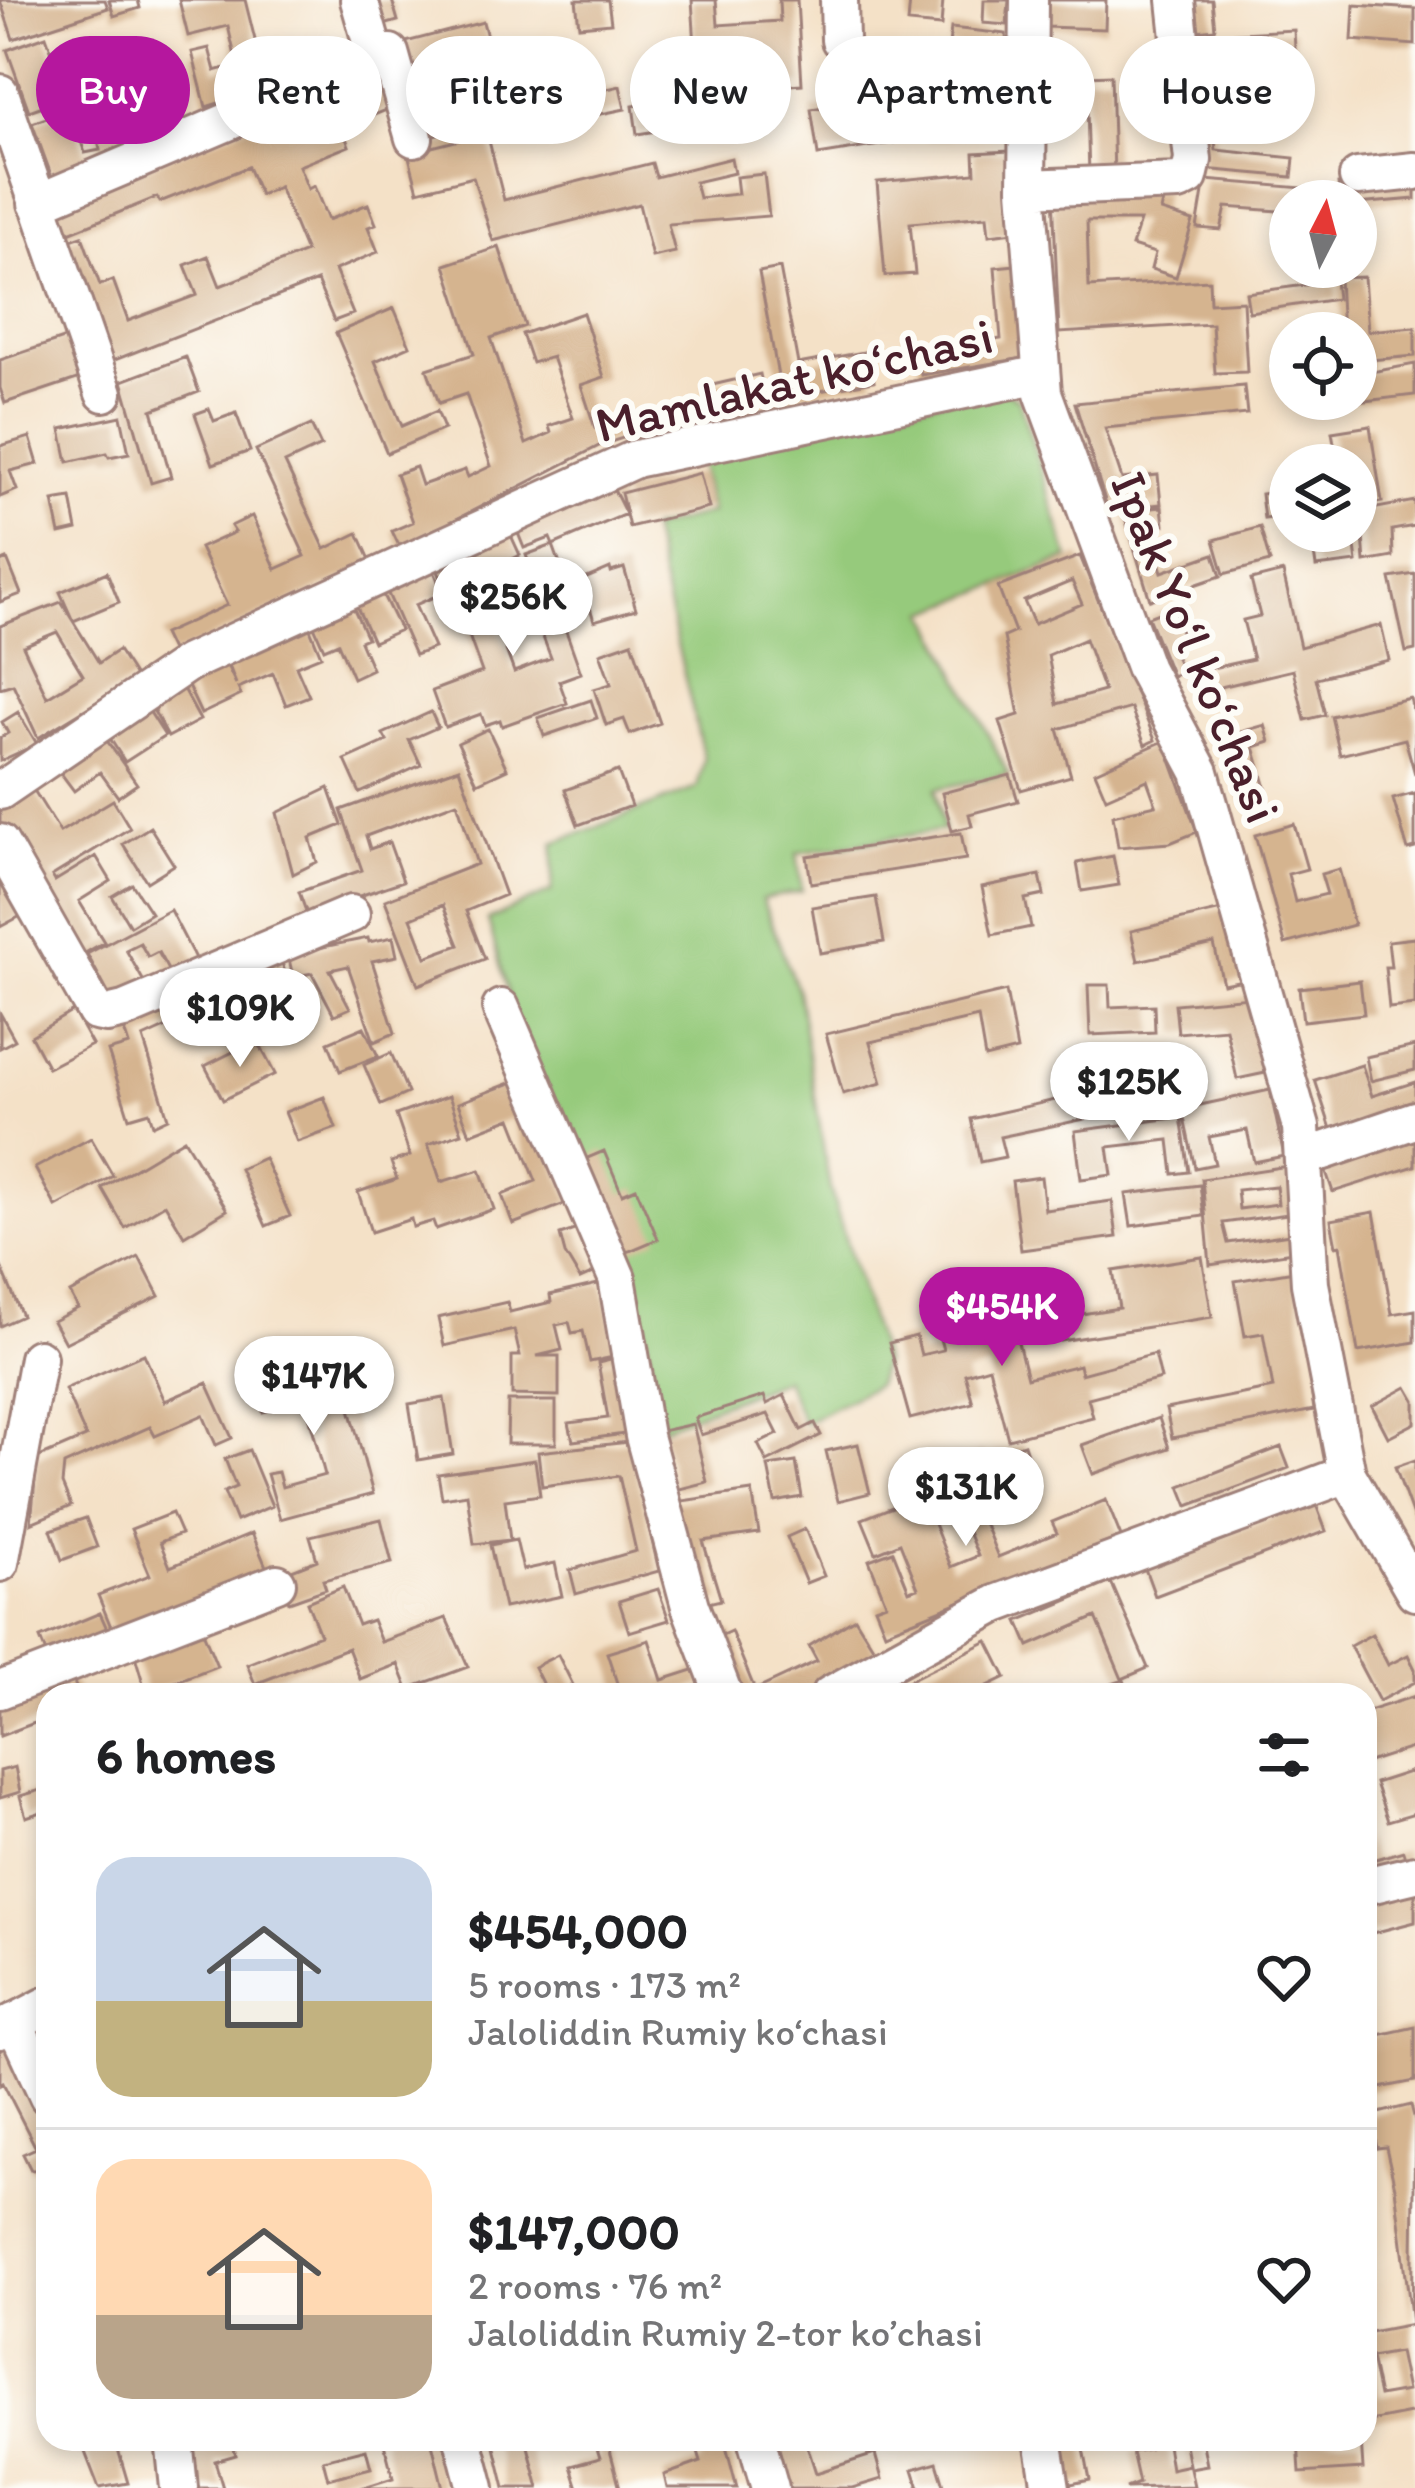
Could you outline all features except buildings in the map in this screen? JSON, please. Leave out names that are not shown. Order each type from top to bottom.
[{"type":"street","points":[[359,0],[406,117]]},
{"type":"street","points":[[839,0],[840,36]]},
{"type":"street","name":"Ipak Yoʻl koʻchasi","points":[[1029,0],[1028,188],[1043,393],[1145,669],[1200,772],[1301,1127],[1310,1284],[1347,1474],[1414,1588]]},
{"type":"street","points":[[1028,188],[1189,178],[1193,160],[1176,0]]},
{"type":"street","points":[[37,203],[383,56]]},
{"type":"street","points":[[0,93],[104,393]]},
{"type":"street","points":[[1358,177],[1415,171]]},
{"type":"street","name":"Mamlakat koʻchasi","points":[[0,790],[188,663],[634,459],[1041,374]]},
{"type":"street","points":[[0,843],[95,1012],[124,1010],[352,914]]},
{"type":"street","points":[[500,1008],[617,1278],[644,1436],[690,1606],[719,1683]]},
{"type":"street","points":[[1303,1158],[1415,1120]]},
{"type":"street","points":[[0,1564],[38,1358]]},
{"type":"street","points":[[852,1683],[996,1604],[1347,1474]]},
{"type":"street","points":[[0,1690],[277,1583]]},
{"type":"street","points":[[1377,1883],[1415,1874]]},
{"type":"street","points":[[36,2011],[7,2026],[36,2076]]},
{"type":"street","points":[[175,2451],[179,2488]]},
{"type":"street","points":[[466,2451],[476,2488]]},
{"type":"street","points":[[759,2451],[770,2488]]},
{"type":"street","points":[[1045,2451],[1052,2488]]},
{"type":"green space","points":[[1000,387],[1019,400],[1069,558],[927,612],[1008,774],[936,789],[944,830],[797,853],[802,891],[762,899],[798,992],[830,1189],[883,1362],[876,1385],[803,1423],[785,1379],[661,1428],[639,1295],[580,1157],[518,1032],[488,920],[552,891],[554,843],[697,788],[704,759],[650,529],[711,513],[698,453]]}]
